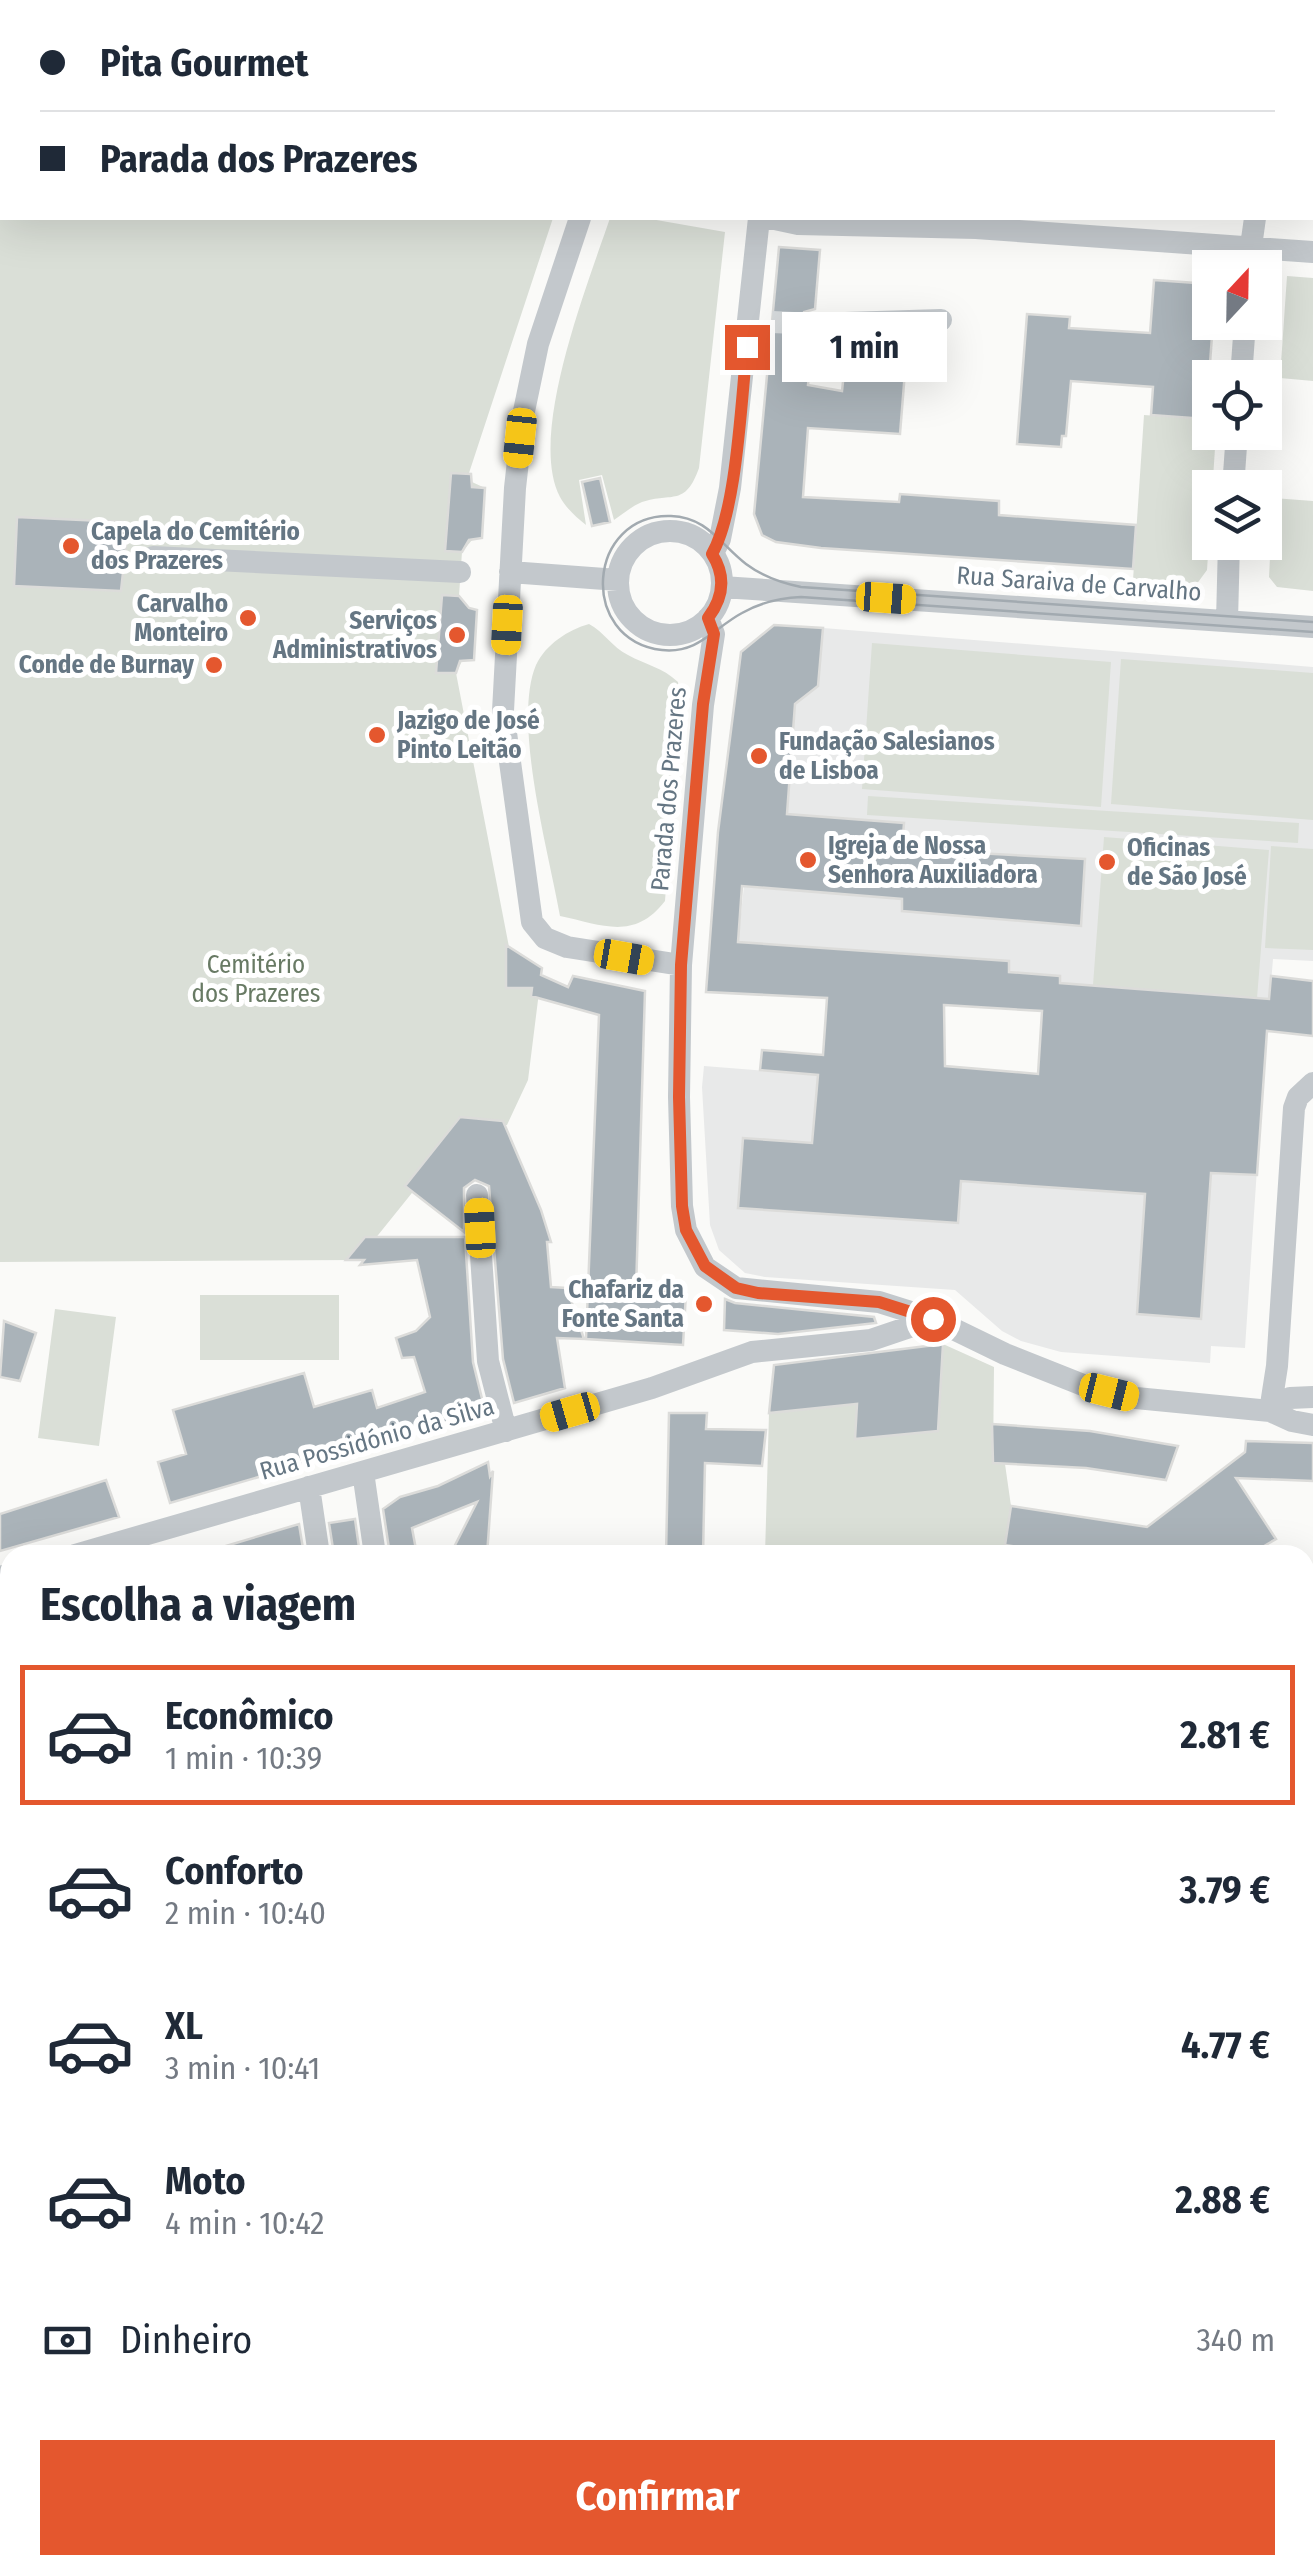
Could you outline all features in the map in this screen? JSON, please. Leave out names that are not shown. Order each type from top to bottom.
[{"type":"street","points":[[579,220],[538,344],[523,416],[502,711],[532,922],[545,938],[568,947],[681,965]]},
{"type":"street","points":[[712,554],[720,539],[761,322],[759,220]]},
{"type":"street","points":[[779,220],[798,224],[1066,226],[1207,250]]},
{"type":"street","points":[[1249,250],[1255,220]]},
{"type":"street","points":[[1282,254],[1313,252]]},
{"type":"street","points":[[813,324],[941,320]]},
{"type":"street","points":[[662,532],[684,533],[705,544],[712,554],[722,586],[715,609],[689,632],[654,633],[627,613],[618,580],[631,548],[662,532]]},
{"type":"street","points":[[152,558],[460,572]]},
{"type":"street","points":[[1227,621],[1229,560]]},
{"type":"street","points":[[510,572],[618,580]]},
{"type":"street","name":"Rua Saraiva de Carvalho","points":[[722,586],[1313,627]]},
{"type":"street","name":"Parada dos Prazeres","points":[[708,618],[714,634],[703,704],[681,965],[682,1206],[686,1230],[697,1255],[714,1276],[736,1288],[879,1302],[933,1319]]},
{"type":"street","points":[[1270,1411],[1277,1366],[1294,1108],[1298,1097],[1313,1082]]},
{"type":"street","points":[[478,1195],[488,1362],[506,1430]]},
{"type":"street","points":[[933,1319],[1005,1354],[1083,1385],[1136,1398],[1270,1411],[1313,1425]]},
{"type":"street","name":"Rua Possidónio da Silva","points":[[110,1545],[668,1384],[752,1352],[871,1340],[933,1319]]},
{"type":"street","points":[[1270,1411],[1290,1398],[1313,1398]]},
{"type":"street","points":[[363,1472],[374,1545]]},
{"type":"street","points":[[310,1487],[319,1545]]},
{"type":"shaded area","name":"Oficinas de São José","points":[[823,628],[1313,667],[1313,961],[1273,959],[1267,1031],[1053,1071],[1060,976],[1009,972],[1009,961],[738,942],[744,886],[898,898],[787,814],[795,704],[818,686]]},
{"type":"shaded area","points":[[704,1066],[1261,1109],[1245,1348],[1211,1346],[1210,1363],[1061,1352],[1021,1341],[1002,1331],[955,1290],[745,1273],[719,1250],[710,1225]]},
{"type":"green space","name":"Cemitério dos Prazeres","points":[[0,220],[552,220],[469,473],[472,482],[485,488],[482,538],[472,540],[462,552],[459,596],[468,608],[477,610],[474,660],[462,661],[456,673],[509,947],[542,968],[528,1080],[507,1125],[465,1127],[358,1260],[0,1262]]},
{"type":"green space","points":[[609,220],[656,220],[725,232],[699,468],[694,480],[677,496],[642,502],[614,520],[602,475],[579,480],[586,525],[560,497],[552,470],[556,398],[576,318]]},
{"type":"green space","points":[[1287,276],[1313,278],[1313,381],[1282,378]]},
{"type":"green space","points":[[1144,415],[1192,419],[1192,450],[1215,450],[1214,470],[1192,470],[1192,560],[1208,560],[1207,570],[1196,585],[1133,580]]},
{"type":"green space","points":[[1282,499],[1313,501],[1313,591],[1277,587],[1269,577],[1270,560],[1282,560]]},
{"type":"green space","points":[[589,624],[622,652],[678,682],[680,702],[665,901],[642,921],[629,926],[604,926],[560,916],[530,753],[528,719],[536,665],[558,639]]},
{"type":"green space","points":[[872,643],[1111,662],[1101,807],[862,789]]},
{"type":"green space","points":[[1121,659],[1313,673],[1313,820],[1111,804]]},
{"type":"green space","points":[[868,796],[1299,823],[1298,843],[867,815]]},
{"type":"green space","points":[[1104,837],[1269,850],[1257,998],[1093,985]]},
{"type":"green space","points":[[1271,846],[1313,849],[1313,950],[1265,948]]},
{"type":"green space","points":[[200,1295],[339,1295],[339,1360],[200,1360]]},
{"type":"green space","points":[[55,1309],[116,1317],[99,1446],[38,1438]]},
{"type":"green space","points":[[943,1344],[994,1367],[993,1462],[1005,1464],[1011,1506],[1005,1544],[1011,1545],[765,1545],[769,1413],[857,1404],[855,1438],[937,1431]]},
{"type":"building","points":[[779,247],[820,250],[815,309],[804,312],[798,324],[805,337],[916,336],[914,359],[906,359],[900,434],[808,428],[803,497],[899,502],[900,494],[999,501],[999,515],[1136,525],[1133,569],[776,542],[762,535],[754,514]],"holes":[[[811,353],[846,354],[842,391],[808,385]]]},
{"type":"building","points":[[1154,280],[1192,283],[1192,340],[1212,340],[1210,360],[1192,360],[1192,418],[1151,415],[1153,387],[1071,381],[1066,436],[1062,436],[1061,447],[1017,444],[1027,314],[1070,317],[1069,328],[1150,333]]},
{"type":"building","points":[[451,473],[471,474],[472,487],[485,488],[482,538],[469,540],[462,552],[445,551]]},
{"type":"building","points":[[600,478],[610,522],[592,526],[582,482]]},
{"type":"building","name":"Capela do Cemitério dos Prazeres","points":[[17,517],[124,522],[123,536],[127,536],[121,591],[14,586]]},
{"type":"building","name":"Serviços Administrativos","points":[[442,595],[459,596],[469,608],[477,610],[474,660],[460,661],[456,673],[436,673]]},
{"type":"building","points":[[774,625],[823,628],[818,686],[795,704],[787,814],[904,823],[902,849],[1085,859],[1081,926],[902,911],[902,899],[742,886],[738,942],[1009,961],[1009,972],[1060,976],[1060,983],[1269,999],[1271,976],[1313,981],[1313,1036],[1267,1031],[1257,1175],[1211,1173],[1201,1319],[1137,1314],[1145,1194],[961,1181],[958,1223],[738,1208],[743,1138],[812,1143],[818,1075],[760,1070],[762,1050],[823,1055],[827,998],[706,992],[718,832],[741,652]],"holes":[[[944,1005],[1042,1011],[1038,1074],[945,1066]]]},
{"type":"building","points":[[506,945],[542,968],[541,975],[568,987],[573,976],[645,991],[636,1291],[686,1293],[683,1345],[586,1339],[599,1015],[531,996],[532,988],[506,988]]},
{"type":"building","points":[[460,1117],[503,1121],[551,1242],[547,1242],[551,1287],[567,1288],[584,1339],[557,1338],[565,1388],[514,1403],[503,1359],[489,1186],[475,1180],[464,1188],[464,1232],[405,1186]]},
{"type":"building","points":[[365,1237],[465,1237],[473,1362],[485,1411],[386,1440],[384,1430],[347,1441],[351,1450],[170,1503],[158,1462],[186,1454],[173,1410],[304,1373],[314,1407],[372,1390],[377,1408],[425,1392],[414,1357],[402,1358],[396,1338],[416,1331],[430,1317],[417,1260],[360,1265],[364,1260],[346,1260]]},
{"type":"building","points":[[725,1299],[874,1317],[876,1323],[778,1334],[724,1330]]},
{"type":"building","points":[[4,1321],[36,1333],[20,1381],[0,1377]]},
{"type":"building","points":[[943,1344],[938,1431],[855,1439],[857,1404],[769,1413],[774,1365]]},
{"type":"building","points":[[669,1413],[707,1413],[706,1429],[766,1430],[762,1466],[705,1463],[703,1545],[666,1545]]},
{"type":"building","points":[[992,1424],[1090,1431],[1178,1446],[1166,1480],[1086,1468],[993,1463]]},
{"type":"building","points":[[1246,1441],[1313,1443],[1313,1481],[1236,1478],[1276,1539],[1266,1545],[1005,1545],[1011,1506],[1147,1527],[1245,1452]]},
{"type":"building","points":[[488,1462],[490,1476],[493,1471],[488,1545],[455,1545],[477,1502],[412,1528],[415,1545],[388,1545],[383,1509],[400,1497],[438,1486]]},
{"type":"building","points":[[106,1480],[119,1517],[21,1545],[0,1545],[0,1514]]},
{"type":"building","points":[[355,1519],[359,1545],[332,1545],[329,1523]]},
{"type":"building","points":[[299,1524],[302,1545],[229,1545]]},
{"type":"tunnel","points":[[772,322],[813,324]]},
{"type":"tram line","points":[[1313,622],[801,587],[746,564],[704,526],[671,516],[643,520],[622,534],[609,554],[603,578],[605,602],[616,624],[635,641],[662,650],[696,644],[756,606],[801,597],[1313,632]]},
{"type":"place","name":"Capela do Cemitério dos Prazeres","points":[[71,546]]},
{"type":"place","name":"Carvalho Monteiro","points":[[248,618]]},
{"type":"place","name":"Serviços Administrativos","points":[[457,635]]},
{"type":"place","name":"Conde de Burnay","points":[[214,665]]},
{"type":"place","name":"Jazigo de José Pinto Leitão","points":[[377,735]]},
{"type":"place","name":"Fundação Salesianos de Lisboa","points":[[759,756]]},
{"type":"place","name":"Igreja de Nossa Senhora Auxiliadora","points":[[808,860]]},
{"type":"place","name":"Oficinas de São José","points":[[1107,862]]},
{"type":"place","name":"Chafariz da Fonte Santa","points":[[704,1304]]},
{"type":"route","points":[[747,347],[730,488],[720,539],[712,554],[722,586],[708,618],[714,634],[703,704],[681,965],[679,1097],[686,1230],[705,1266],[736,1288],[879,1302],[933,1319]]}]
